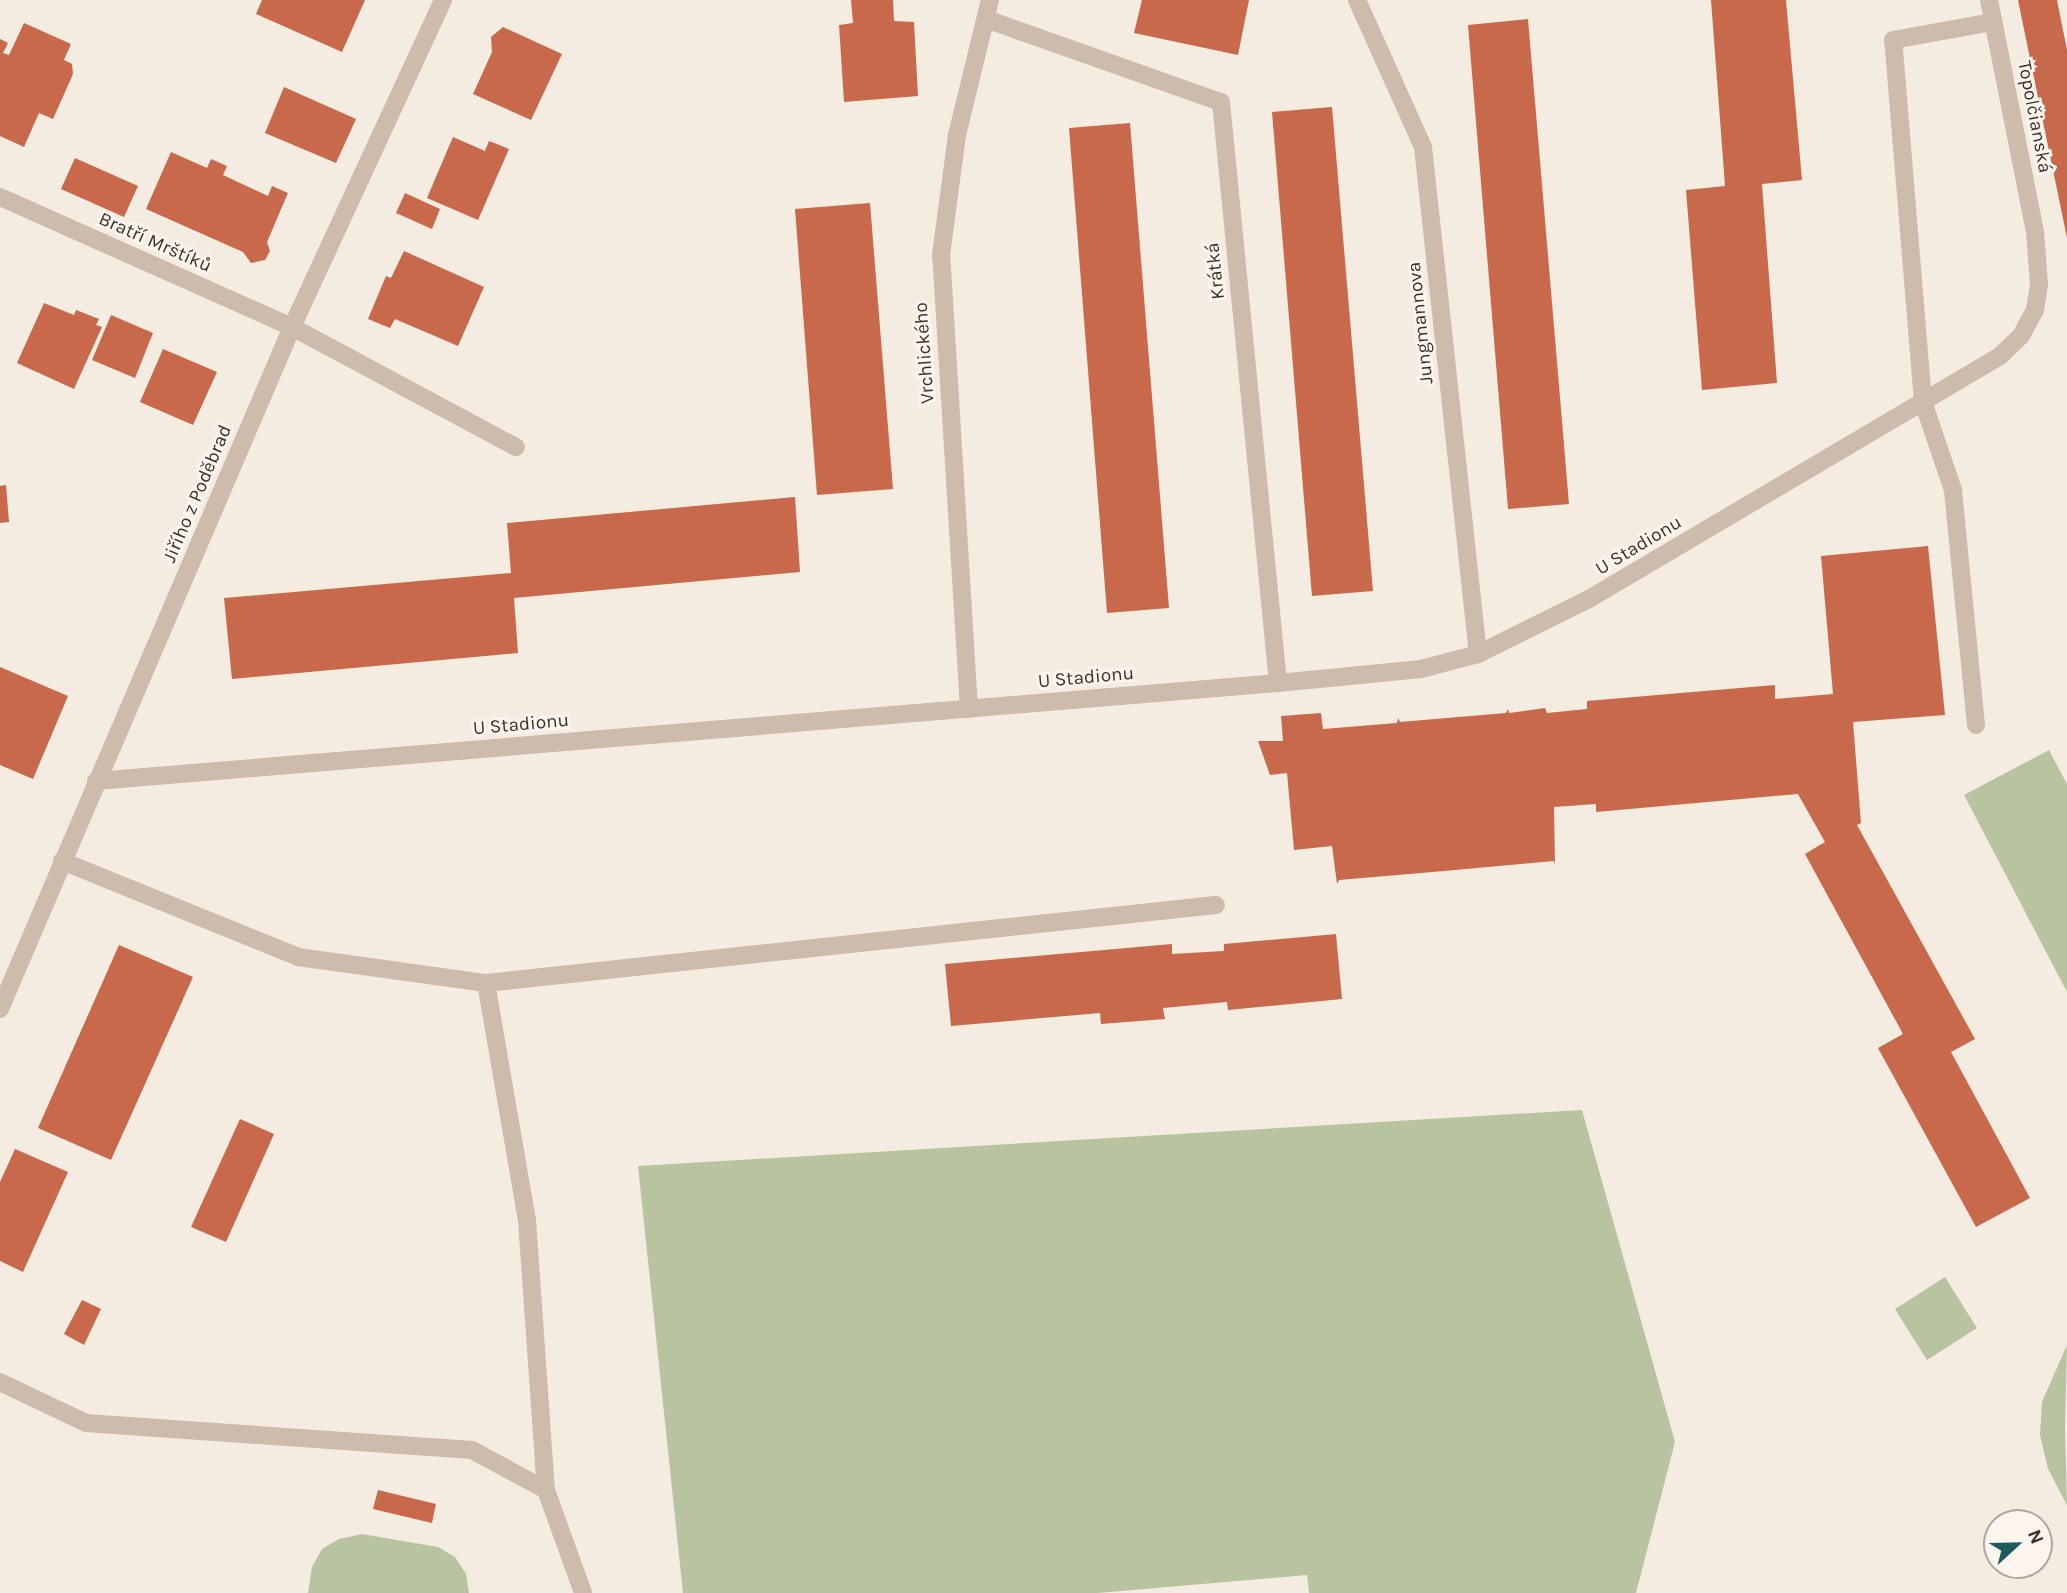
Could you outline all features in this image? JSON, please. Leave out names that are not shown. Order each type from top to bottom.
[{"type":"street","name":"Jiřího z Poděbrad","points":[[0,1009],[292,327],[443,0]]},
{"type":"street","name":"Vrchlického","points":[[969,709],[941,255],[957,135],[990,0]]},
{"type":"street","name":"Jungmannova","points":[[1357,0],[1423,147],[1478,654]]},
{"type":"street","name":"Topolčianská","points":[[1989,0],[2035,232],[2039,284],[2035,310],[2021,336],[2000,356]]},
{"type":"street","name":"Krátká","points":[[986,19],[1221,102],[1278,683]]},
{"type":"street","points":[[1976,725],[1953,490],[1923,402],[1893,40],[1993,22]]},
{"type":"street","name":"Bratří Mrštíků","points":[[0,197],[292,327],[516,447]]},
{"type":"street","name":"U Stadionu","points":[[96,782],[1421,669],[1478,654],[1589,600],[2000,356]]},
{"type":"street","points":[[62,861],[298,957],[486,983],[1216,905]]},
{"type":"street","points":[[486,983],[527,1220],[546,1490],[583,1593]]},
{"type":"street","points":[[0,1382],[86,1423],[472,1450],[546,1490]]},
{"type":"green space","points":[[2049,750],[2067,784],[2067,992],[1964,795]]},
{"type":"green space","points":[[1582,1110],[1675,1442],[1636,1593],[1309,1593],[1307,1575],[1098,1593],[683,1593],[638,1166]]},
{"type":"green space","points":[[1945,1277],[1977,1328],[1927,1360],[1895,1309]]},
{"type":"green space","points":[[2067,1345],[2067,1505],[2048,1469],[2040,1435],[2042,1402]]},
{"type":"green space","points":[[362,1534],[438,1547],[455,1557],[466,1574],[469,1593],[308,1593],[312,1567],[322,1549],[339,1539]]},
{"type":"building","points":[[262,0],[365,0],[342,52],[256,14]]},
{"type":"building","points":[[851,0],[893,0],[894,21],[914,22],[918,96],[844,102],[839,25],[853,23]]},
{"type":"building","points":[[1142,0],[1249,0],[1238,55],[1134,33]]},
{"type":"building","points":[[1711,0],[1786,0],[1802,180],[1762,184],[1777,383],[1702,390],[1686,190],[1725,186]]},
{"type":"building","points":[[2018,0],[2057,0],[2067,50],[2067,238]]},
{"type":"building","points":[[1528,19],[1569,504],[1508,509],[1468,25]]},
{"type":"building","points":[[24,23],[71,44],[64,60],[72,64],[73,74],[53,119],[39,113],[24,147],[0,136],[0,39],[8,43],[3,53],[9,55]]},
{"type":"building","points":[[503,27],[562,54],[531,120],[473,94],[492,52],[491,37]]},
{"type":"building","points":[[284,87],[356,119],[336,163],[265,133]]},
{"type":"building","points":[[1332,107],[1373,591],[1312,596],[1272,112]]},
{"type":"building","points":[[1130,123],[1169,608],[1107,613],[1069,128]]},
{"type":"building","points":[[453,137],[485,151],[489,141],[509,149],[478,220],[427,198]]},
{"type":"building","points":[[171,152],[207,168],[211,159],[227,166],[223,175],[268,196],[272,186],[288,193],[267,242],[270,251],[265,260],[251,263],[243,252],[146,209]]},
{"type":"building","points":[[75,158],[138,186],[124,217],[61,189]]},
{"type":"building","points":[[405,193],[440,209],[432,229],[396,213]]},
{"type":"building","points":[[870,203],[893,489],[817,495],[795,209]]},
{"type":"building","points":[[404,251],[484,287],[458,346],[395,319],[390,328],[368,319],[386,276],[391,278]]},
{"type":"building","points":[[44,303],[74,315],[76,310],[99,319],[96,325],[102,327],[74,389],[17,363]]},
{"type":"building","points":[[111,315],[153,333],[135,378],[92,360]]},
{"type":"building","points":[[163,349],[217,372],[193,425],[140,402]]},
{"type":"building","points":[[6,485],[9,522],[0,523],[0,486]]},
{"type":"building","points":[[795,497],[800,572],[514,598],[518,653],[232,679],[224,598],[511,573],[507,523]]},
{"type":"building","points":[[1928,546],[1945,715],[1853,722],[1861,823],[1857,825],[1975,1039],[1951,1052],[2030,1198],[1976,1227],[1878,1048],[1903,1034],[1805,854],[1825,842],[1798,794],[1596,812],[1596,804],[1554,807],[1555,865],[1554,861],[1339,880],[1337,884],[1332,846],[1294,850],[1287,773],[1270,775],[1258,741],[1283,741],[1281,716],[1321,713],[1323,729],[1397,723],[1398,718],[1400,722],[1506,713],[1508,709],[1509,713],[1545,708],[1547,713],[1587,709],[1587,701],[1775,685],[1775,699],[1833,694],[1821,556]]},
{"type":"building","points":[[0,667],[68,696],[33,779],[0,765]]},
{"type":"building","points":[[1336,934],[1342,999],[1228,1010],[1227,1002],[1163,1008],[1165,1019],[1101,1024],[1100,1013],[951,1026],[945,964],[1172,944],[1172,954],[1224,951],[1224,944]]},
{"type":"building","points":[[119,945],[193,977],[111,1160],[38,1128]]},
{"type":"building","points":[[240,1119],[274,1134],[226,1242],[191,1227]]},
{"type":"building","points":[[15,1149],[68,1172],[23,1272],[0,1261],[0,1182]]},
{"type":"building","points":[[82,1300],[101,1309],[84,1345],[64,1334]]},
{"type":"building","points":[[378,1490],[436,1504],[432,1523],[373,1509]]}]
